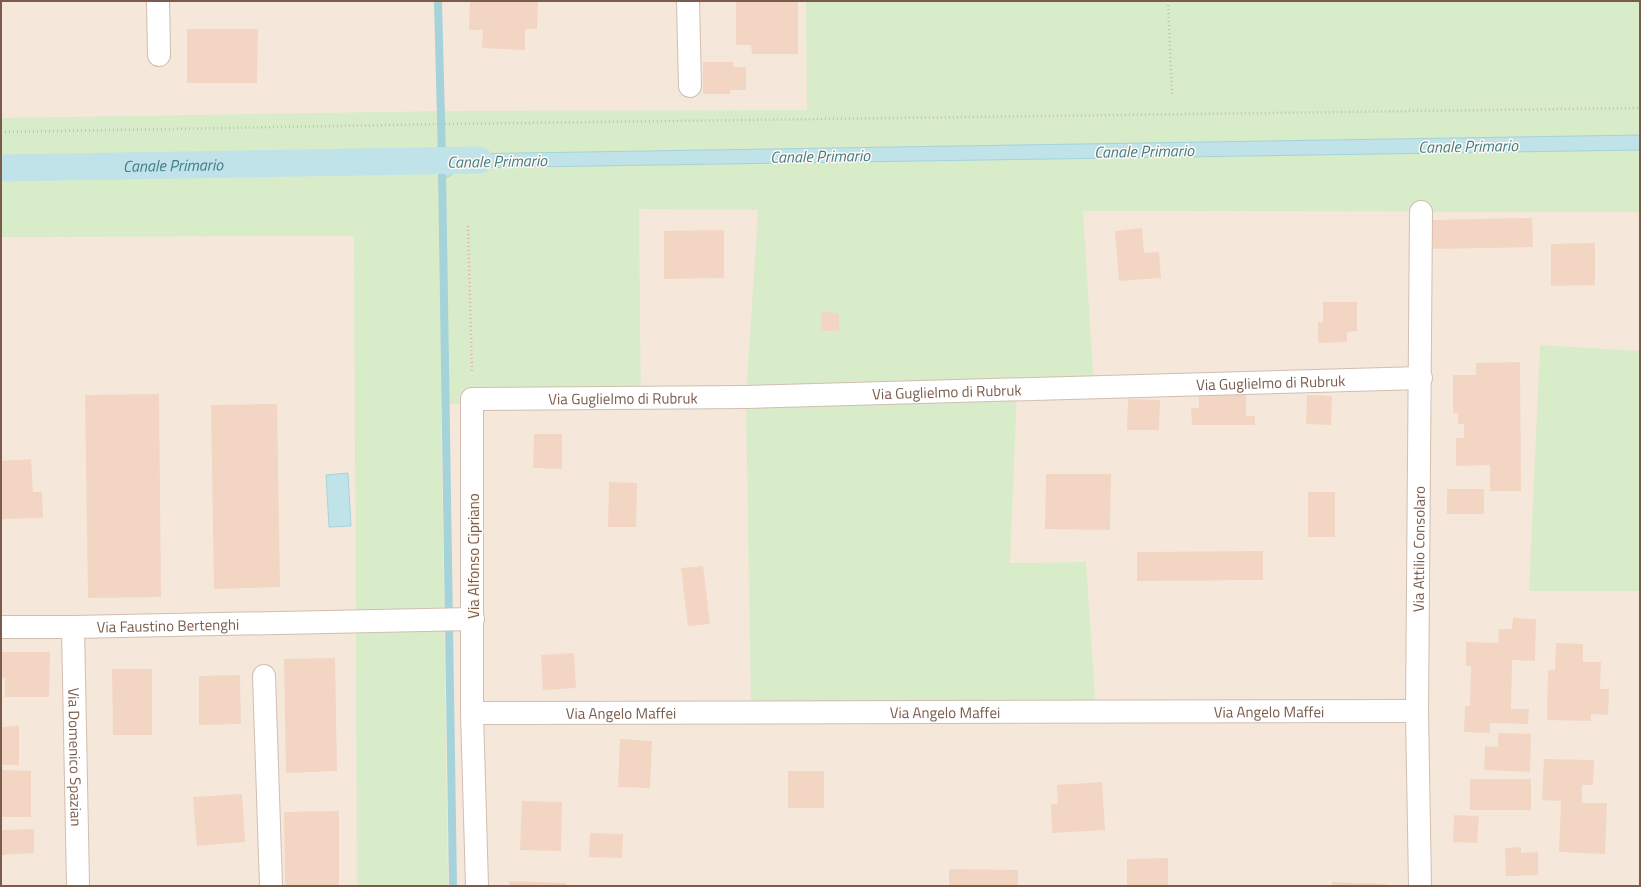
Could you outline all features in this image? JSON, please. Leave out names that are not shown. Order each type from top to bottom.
[{"type":"street","points":[[158,1],[158,55]]},
{"type":"street","points":[[688,1],[690,86]]},
{"type":"street","name":"Via Attilio Consolaro","points":[[1420,886],[1418,711],[1421,212]]},
{"type":"street","name":"Via Guglielmo di Rubruk","points":[[472,399],[746,398],[1421,378]]},
{"type":"street","name":"Via Alfonso Cipriano","points":[[472,399],[472,713],[477,886]]},
{"type":"street","name":"Via Faustino Bertenghi","points":[[1,627],[73,627],[473,619]]},
{"type":"street","name":"Via Domenico Spazian","points":[[73,627],[78,886]]},
{"type":"street","points":[[264,676],[271,886]]},
{"type":"street","name":"Via Angelo Maffei","points":[[472,713],[1418,711]]},
{"type":"path","points":[[1168,1],[1172,94]]},
{"type":"path","points":[[1,132],[425,124],[1640,108]]},
{"type":"path","points":[[468,226],[472,399]]},
{"type":"shaded area","points":[[1,1],[1640,1],[1640,886],[1,886]]},
{"type":"green space","points":[[806,1],[1640,1],[1640,212],[1083,211],[1094,387],[1017,390],[1010,563],[1086,562],[1096,712],[751,712],[746,397],[758,210],[639,209],[641,405],[441,404],[448,886],[357,886],[354,236],[1,237],[1,118],[440,111],[807,110]]},
{"type":"green space","points":[[1540,345],[1640,351],[1640,591],[1529,591]]},
{"type":"water","points":[[1640,135],[1640,150],[461,168],[442,181],[441,148],[448,153],[460,154]]},
{"type":"water","points":[[348,473],[351,526],[329,527],[326,475]]},
{"type":"building","points":[[470,1],[538,1],[537,29],[525,29],[525,50],[482,48],[483,30],[469,30]]},
{"type":"building","points":[[736,1],[798,1],[798,54],[752,54],[751,45],[736,45]]},
{"type":"building","points":[[187,29],[258,29],[257,83],[187,83]]},
{"type":"building","points":[[703,62],[733,62],[733,67],[746,67],[746,90],[730,90],[730,94],[703,94]]},
{"type":"building","points":[[1532,218],[1533,247],[1433,249],[1432,220]]},
{"type":"building","points":[[1142,228],[1144,253],[1159,252],[1161,278],[1119,281],[1115,231]]},
{"type":"building","points":[[724,230],[724,278],[664,279],[664,231]]},
{"type":"building","points":[[1595,243],[1595,285],[1551,286],[1551,244]]},
{"type":"building","points":[[1323,302],[1357,302],[1357,331],[1347,332],[1347,342],[1318,343],[1318,322],[1323,322]]},
{"type":"building","points":[[821,312],[839,313],[839,331],[821,331]]},
{"type":"building","points":[[1520,362],[1521,491],[1490,491],[1490,465],[1456,466],[1456,438],[1464,438],[1464,424],[1458,424],[1458,413],[1453,413],[1453,375],[1476,375],[1476,363]]},
{"type":"building","points":[[159,394],[161,597],[88,598],[85,395]]},
{"type":"building","points":[[1199,395],[1246,395],[1246,416],[1255,416],[1255,425],[1192,425],[1191,408],[1199,408]]},
{"type":"building","points":[[1307,395],[1332,396],[1331,425],[1306,424]]},
{"type":"building","points":[[1128,399],[1160,400],[1159,430],[1127,430]]},
{"type":"building","points":[[277,404],[280,587],[214,589],[211,405]]},
{"type":"building","points":[[534,434],[562,434],[562,469],[533,468]]},
{"type":"building","points":[[31,459],[33,492],[42,492],[43,518],[1,519],[1,461]]},
{"type":"building","points":[[1046,474],[1111,474],[1110,530],[1045,529]]},
{"type":"building","points":[[609,482],[637,483],[636,527],[608,527]]},
{"type":"building","points":[[1447,489],[1484,489],[1484,514],[1447,514]]},
{"type":"building","points":[[1308,492],[1335,492],[1335,537],[1308,537]]},
{"type":"building","points":[[1263,551],[1263,580],[1137,581],[1137,552]]},
{"type":"building","points":[[703,566],[710,624],[688,626],[681,568]]},
{"type":"building","points":[[1513,618],[1536,619],[1535,661],[1512,660],[1511,709],[1529,709],[1528,724],[1490,723],[1490,733],[1464,732],[1465,706],[1470,706],[1471,666],[1466,666],[1466,642],[1498,643],[1499,629],[1512,629]]},
{"type":"building","points":[[1556,643],[1583,644],[1583,662],[1601,662],[1600,689],[1609,689],[1608,715],[1591,714],[1591,721],[1547,720],[1548,670],[1555,670]]},
{"type":"building","points":[[1,652],[50,652],[49,697],[5,697],[5,678],[1,678]]},
{"type":"building","points":[[574,653],[576,688],[543,690],[541,655]]},
{"type":"building","points":[[335,658],[337,771],[286,773],[284,659]]},
{"type":"building","points":[[112,669],[152,669],[152,735],[113,735]]},
{"type":"building","points":[[240,675],[241,724],[199,725],[199,676]]},
{"type":"building","points":[[19,726],[19,765],[1,765],[1,727]]},
{"type":"building","points":[[1498,733],[1531,734],[1530,772],[1484,770],[1485,746],[1498,747]]},
{"type":"building","points":[[620,739],[652,741],[650,788],[618,787]]},
{"type":"building","points":[[1544,759],[1594,760],[1593,785],[1582,785],[1582,803],[1607,803],[1605,854],[1559,852],[1561,801],[1542,800]]},
{"type":"building","points":[[1,770],[31,771],[31,817],[1,817]]},
{"type":"building","points":[[788,771],[824,771],[824,808],[788,808]]},
{"type":"building","points":[[1470,779],[1531,779],[1531,810],[1470,810]]},
{"type":"building","points":[[1102,782],[1105,830],[1052,833],[1051,804],[1058,804],[1057,785]]},
{"type":"building","points":[[242,794],[245,842],[197,846],[193,797]]},
{"type":"building","points":[[522,801],[562,802],[561,851],[520,850]]},
{"type":"building","points":[[339,811],[339,886],[285,886],[284,812]]},
{"type":"building","points":[[1454,815],[1479,816],[1477,843],[1453,842]]},
{"type":"building","points":[[34,829],[34,853],[1,855],[1,830]]},
{"type":"building","points":[[590,833],[623,834],[622,858],[589,857]]},
{"type":"building","points":[[1521,847],[1521,853],[1538,852],[1538,875],[1506,876],[1505,848]]},
{"type":"building","points":[[1168,858],[1168,886],[1127,886],[1127,859]]},
{"type":"building","points":[[949,869],[1018,870],[1018,886],[949,886]]},
{"type":"building","points":[[509,881],[566,883],[566,886],[509,886]]},
{"type":"building","points":[[1332,882],[1386,884],[1386,886],[1332,886]]},
{"type":"waterway","points":[[438,1],[442,158]]},
{"type":"waterway","name":"Canale Primario","points":[[1,168],[479,160]]},
{"type":"waterway","points":[[442,170],[453,886]]}]
